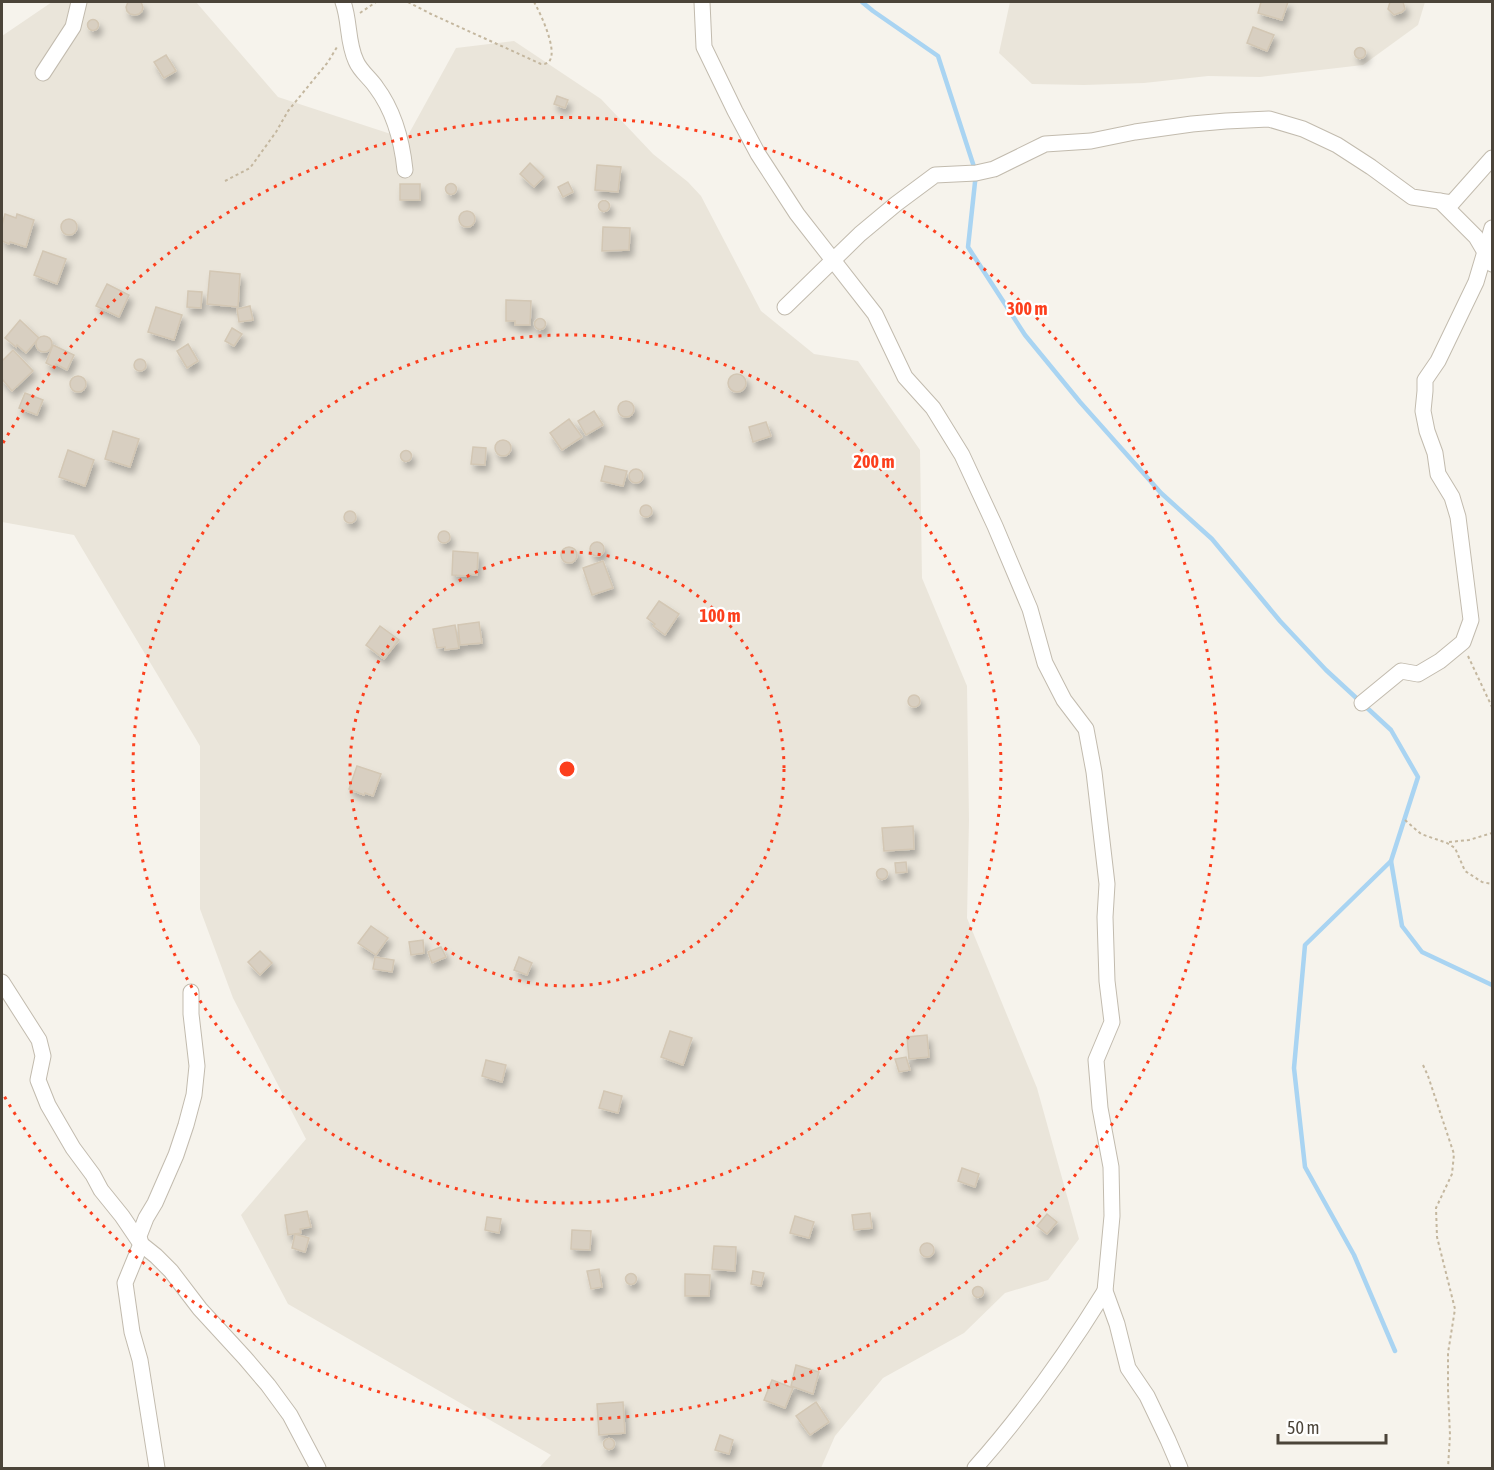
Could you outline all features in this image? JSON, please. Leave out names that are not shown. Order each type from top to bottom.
[{"type":"street","points":[[44,73],[73,27],[79,2]]},
{"type":"street","points":[[343,2],[347,14],[351,50],[358,65],[377,87],[391,112],[403,150],[405,170]]},
{"type":"street","points":[[702,2],[704,47],[735,111],[758,154],[797,214],[875,314],[906,377],[933,408],[962,455],[1030,609],[1045,663],[1064,700],[1086,729],[1094,772],[1107,884],[1105,917],[1107,981],[1112,1022],[1096,1060],[1100,1108],[1111,1167],[1112,1216],[1105,1292],[1117,1324],[1128,1368],[1147,1396],[1180,1468]]},
{"type":"street","points":[[784,307],[860,234],[935,176],[976,173],[994,169],[1045,144],[1091,141],[1135,132],[1226,121],[1269,119],[1303,129],[1337,145],[1412,196],[1452,203],[1492,158]]},
{"type":"street","points":[[1440,201],[1476,237],[1489,257]]},
{"type":"street","points":[[1362,703],[1401,671],[1418,674],[1440,661],[1463,642],[1471,620],[1458,517],[1452,497],[1438,474],[1435,453],[1423,411],[1425,380],[1438,361],[1489,257],[1492,228]]},
{"type":"street","points":[[2,982],[39,1040],[43,1056],[38,1080],[48,1105],[73,1148],[141,1244],[171,1271],[200,1309],[268,1385],[290,1415],[318,1468]]},
{"type":"street","points":[[157,1468],[125,1283],[141,1244],[139,1236],[142,1227],[176,1155],[194,1095],[197,1066],[191,992]]},
{"type":"street","points":[[975,1468],[1025,1409],[1082,1329],[1105,1292]]},
{"type":"path","points":[[225,181],[249,168],[276,132],[288,111],[328,62],[362,11],[376,2]]},
{"type":"path","points":[[408,2],[541,64],[546,64],[552,57],[549,34],[534,2]]},
{"type":"path","points":[[1466,651],[1492,707]]},
{"type":"path","points":[[1405,820],[1421,834],[1455,848],[1465,871],[1482,882],[1492,884]]},
{"type":"path","points":[[1447,843],[1469,840],[1492,833]]},
{"type":"path","points":[[1423,1065],[1454,1154],[1452,1174],[1436,1208],[1437,1237],[1455,1309],[1448,1353],[1450,1435],[1448,1468]]},
{"type":"shaded area","points":[[52,2],[196,2],[278,97],[406,139],[456,48],[514,41],[601,99],[653,154],[688,182],[701,196],[761,311],[814,354],[858,361],[920,450],[922,578],[967,686],[969,820],[967,918],[1037,1088],[1079,1239],[1048,1280],[1005,1293],[964,1333],[883,1378],[835,1436],[821,1468],[539,1468],[551,1455],[288,1304],[241,1215],[306,1139],[233,998],[200,909],[200,746],[74,535],[2,522],[2,36]]},
{"type":"shaded area","points":[[1010,2],[1425,2],[1418,25],[1363,65],[1260,77],[1208,76],[1144,83],[1084,85],[1032,84],[999,53]]},
{"type":"building","points":[[128,2],[141,2],[142,11],[135,15],[130,14],[126,7]]},
{"type":"building","points":[[1261,2],[1288,2],[1282,20],[1258,13]]},
{"type":"building","points":[[1390,2],[1403,2],[1405,9],[1394,15],[1388,9]]},
{"type":"building","points":[[93,19],[99,25],[93,31],[87,25]]},
{"type":"building","points":[[1253,27],[1274,35],[1267,51],[1247,43]]},
{"type":"building","points":[[1360,47],[1366,53],[1360,59],[1354,53]]},
{"type":"building","points":[[166,55],[176,71],[164,78],[154,62]]},
{"type":"building","points":[[557,96],[568,100],[565,108],[554,104]]},
{"type":"building","points":[[530,163],[544,177],[534,187],[520,174]]},
{"type":"building","points":[[597,165],[621,167],[618,192],[595,190]]},
{"type":"building","points":[[568,182],[573,192],[563,197],[558,187]]},
{"type":"building","points":[[400,184],[420,184],[420,200],[400,200]]},
{"type":"building","points":[[451,184],[455,185],[455,193],[451,194],[447,193],[446,189],[447,185]]},
{"type":"building","points":[[604,200],[610,206],[604,212],[598,206]]},
{"type":"building","points":[[467,211],[473,213],[475,219],[473,225],[467,227],[461,225],[459,219],[461,213]]},
{"type":"building","points":[[5,214],[16,218],[17,214],[34,220],[26,247],[2,241]]},
{"type":"building","points":[[69,219],[75,221],[77,227],[75,233],[69,235],[63,233],[61,227],[63,221]]},
{"type":"building","points":[[603,227],[630,228],[629,250],[602,251]]},
{"type":"building","points":[[43,251],[66,259],[57,284],[34,275]]},
{"type":"building","points":[[210,271],[240,274],[238,307],[207,304]]},
{"type":"building","points":[[107,284],[129,295],[119,317],[96,306]]},
{"type":"building","points":[[188,291],[202,292],[201,308],[187,307]]},
{"type":"building","points":[[506,300],[531,301],[530,325],[515,325],[515,321],[506,321]]},
{"type":"building","points":[[250,306],[253,320],[239,322],[237,309]]},
{"type":"building","points":[[156,307],[182,315],[174,340],[148,332]]},
{"type":"building","points":[[540,319],[544,320],[544,328],[540,329],[536,328],[535,324],[536,320]]},
{"type":"building","points":[[20,320],[39,338],[26,353],[5,338]]},
{"type":"building","points":[[232,328],[242,334],[234,346],[225,341]]},
{"type":"building","points":[[44,336],[52,344],[44,352],[36,344]]},
{"type":"building","points":[[188,344],[198,361],[187,368],[177,351]]},
{"type":"building","points":[[53,345],[74,355],[67,370],[56,364],[54,367],[46,363]]},
{"type":"building","points":[[13,350],[33,371],[12,391],[2,379],[2,361]]},
{"type":"building","points":[[142,359],[146,365],[142,371],[138,371],[134,363]]},
{"type":"building","points":[[737,374],[743,377],[746,383],[743,389],[737,392],[731,389],[728,383],[731,377]]},
{"type":"building","points":[[78,376],[86,384],[78,392],[70,384]]},
{"type":"building","points":[[25,393],[43,400],[37,415],[19,408]]},
{"type":"building","points":[[626,401],[634,409],[626,417],[618,409]]},
{"type":"building","points":[[594,411],[603,425],[586,435],[578,421]]},
{"type":"building","points":[[569,419],[582,437],[562,450],[550,433]]},
{"type":"building","points":[[766,422],[771,436],[753,442],[749,427]]},
{"type":"building","points":[[113,431],[139,439],[130,467],[105,459]]},
{"type":"building","points":[[503,440],[509,442],[511,448],[509,454],[503,456],[497,454],[495,448],[497,442]]},
{"type":"building","points":[[473,447],[486,448],[485,465],[471,464]]},
{"type":"building","points":[[68,450],[94,460],[85,486],[59,477]]},
{"type":"building","points":[[406,451],[410,452],[410,460],[406,461],[402,460],[401,456],[402,452]]},
{"type":"building","points":[[605,466],[627,471],[623,486],[601,481]]},
{"type":"building","points":[[636,469],[641,471],[643,476],[641,481],[636,483],[631,481],[629,476],[631,471]]},
{"type":"building","points":[[648,505],[652,511],[648,517],[644,517],[640,509]]},
{"type":"building","points":[[352,511],[356,517],[352,523],[348,523],[344,515]]},
{"type":"building","points":[[446,531],[450,537],[446,543],[442,543],[438,535]]},
{"type":"building","points":[[594,542],[600,542],[604,549],[600,556],[594,556],[590,552],[590,546]]},
{"type":"building","points":[[566,547],[572,547],[577,555],[575,561],[566,563],[561,558],[561,552]]},
{"type":"building","points":[[453,551],[478,553],[477,575],[452,575]]},
{"type":"building","points":[[603,561],[613,588],[592,595],[583,568]]},
{"type":"building","points":[[659,601],[679,614],[665,635],[647,618]]},
{"type":"building","points":[[479,622],[482,643],[460,645],[458,625]]},
{"type":"building","points":[[455,625],[459,648],[445,650],[445,647],[437,648],[433,629]]},
{"type":"building","points":[[380,626],[399,640],[384,659],[366,645]]},
{"type":"building","points":[[916,695],[920,701],[916,707],[912,707],[908,699]]},
{"type":"building","points":[[357,766],[381,774],[373,796],[349,789]]},
{"type":"building","points":[[913,826],[914,849],[884,851],[882,828]]},
{"type":"building","points":[[906,862],[907,872],[896,873],[895,863]]},
{"type":"building","points":[[882,868],[888,874],[882,880],[876,874]]},
{"type":"building","points":[[371,926],[388,938],[376,955],[358,943]]},
{"type":"building","points":[[423,940],[424,953],[411,955],[409,942]]},
{"type":"building","points":[[441,947],[446,957],[432,963],[428,952]]},
{"type":"building","points":[[260,951],[272,963],[260,975],[248,962]]},
{"type":"building","points":[[375,957],[394,960],[392,972],[373,969]]},
{"type":"building","points":[[519,957],[532,963],[527,975],[514,970]]},
{"type":"building","points":[[670,1031],[692,1038],[683,1065],[661,1057]]},
{"type":"building","points":[[927,1035],[929,1057],[909,1059],[907,1037]]},
{"type":"building","points":[[906,1057],[910,1070],[899,1072],[895,1059]]},
{"type":"building","points":[[486,1060],[506,1065],[502,1082],[482,1076]]},
{"type":"building","points":[[604,1091],[622,1096],[618,1113],[599,1108]]},
{"type":"building","points":[[962,1168],[979,1174],[975,1187],[958,1181]]},
{"type":"building","points":[[307,1211],[311,1227],[300,1229],[301,1233],[288,1235],[285,1215]]},
{"type":"building","points":[[870,1213],[872,1228],[854,1230],[852,1215]]},
{"type":"building","points":[[1047,1214],[1057,1222],[1047,1234],[1037,1226]]},
{"type":"building","points":[[795,1216],[814,1222],[809,1238],[790,1233]]},
{"type":"building","points":[[487,1217],[501,1219],[499,1233],[485,1230]]},
{"type":"building","points":[[572,1230],[591,1231],[590,1250],[571,1249]]},
{"type":"building","points":[[295,1234],[309,1238],[305,1252],[292,1248]]},
{"type":"building","points":[[927,1243],[932,1245],[934,1250],[932,1255],[927,1257],[922,1255],[920,1250],[922,1245]]},
{"type":"building","points":[[714,1246],[736,1247],[735,1271],[712,1269]]},
{"type":"building","points":[[599,1269],[602,1287],[591,1289],[587,1271]]},
{"type":"building","points":[[753,1271],[764,1273],[761,1286],[751,1284]]},
{"type":"building","points":[[631,1273],[637,1279],[631,1285],[625,1279]]},
{"type":"building","points":[[685,1274],[710,1275],[709,1296],[685,1296]]},
{"type":"building","points":[[978,1286],[984,1292],[978,1298],[972,1292]]},
{"type":"building","points":[[796,1365],[819,1372],[813,1394],[791,1386]]},
{"type":"building","points":[[772,1380],[793,1388],[785,1408],[764,1400]]},
{"type":"building","points":[[623,1402],[625,1433],[599,1435],[597,1404]]},
{"type":"building","points":[[816,1402],[829,1422],[810,1435],[796,1416]]},
{"type":"building","points":[[720,1435],[733,1440],[729,1454],[715,1450]]},
{"type":"building","points":[[609,1438],[615,1444],[609,1450],[603,1444]]},
{"type":"waterway","points":[[862,2],[938,56],[976,173],[968,247],[1025,335],[1080,402],[1161,493],[1212,539],[1280,621],[1326,670],[1391,730],[1418,777],[1391,861],[1305,945],[1294,1068],[1305,1167],[1354,1255],[1395,1351]]},
{"type":"waterway","points":[[1391,861],[1402,926],[1422,952],[1492,985]]}]
